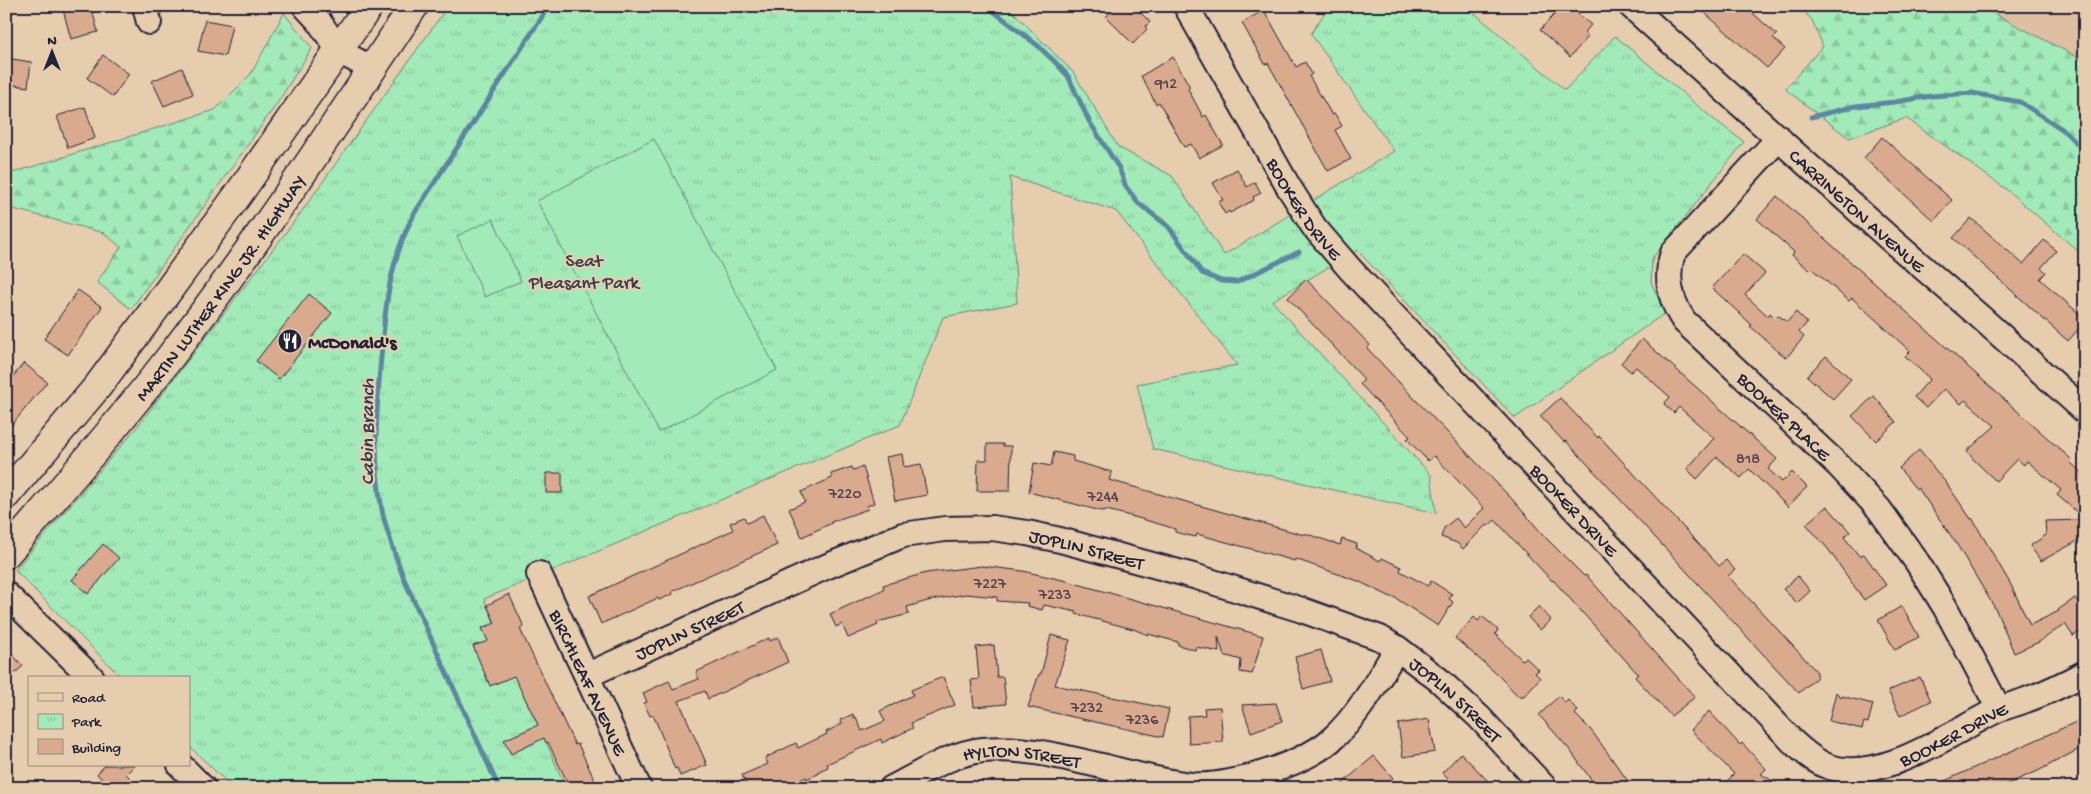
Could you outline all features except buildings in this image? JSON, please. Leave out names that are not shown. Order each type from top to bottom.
[{"type":"main road","name":"MARTIN LUTHER KING JR. HIGHWAY","points":[[6,495],[98,386],[240,192],[369,6]]},
{"type":"main road","name":"MARTIN LUTHER KING JR. HIGHWAY","points":[[6,554],[81,468],[192,328],[280,206],[414,6]]},
{"type":"street","points":[[305,6],[318,20],[339,51],[372,70]]},
{"type":"street","name":"BOOKER DRIVE","points":[[1186,6],[1288,186],[1314,227],[1350,269],[1793,742],[1810,756],[1827,766],[1840,769],[1873,768],[1925,748],[1999,710],[2027,700],[2085,673]]},
{"type":"street","name":"CARRINGTON AVENUE","points":[[1631,6],[2085,412]]},
{"type":"street","name":"BOOKER PLACE","points":[[1779,138],[1674,253],[1670,274],[1673,302],[1684,320],[1839,466],[1879,510],[1917,562],[1945,607],[1999,710]]},
{"type":"street","name":"JOPLIN STREET","points":[[588,675],[880,543],[903,535],[926,530],[966,527],[1027,532],[1197,577],[1361,630],[1397,648],[1439,680],[1479,717],[1545,788]]},
{"type":"street","name":"BIRCHLEAF AVENUE","points":[[539,574],[588,675],[639,788]]},
{"type":"street","points":[[6,594],[90,676]]},
{"type":"street","name":"HYLTON STREET","points":[[892,788],[962,754],[1002,748],[1029,750],[1159,779],[1191,784],[1222,783],[1253,776],[1291,762],[1330,740],[1344,727],[1369,695],[1397,648]]},
{"type":"street","points":[[181,766],[203,788]]},
{"type":"shaded area","points":[[1979,6],[2085,6],[2085,61]]},
{"type":"green space","name":"Seat Pleasant Park","points":[[448,6],[1007,6],[1073,72],[1118,147],[1172,176],[1224,255],[1394,151],[1311,34],[1325,12],[1336,6],[1466,6],[1565,90],[1615,36],[1711,117],[1744,142],[1652,259],[1651,282],[1665,313],[1515,418],[1357,250],[1272,301],[1431,475],[1436,513],[1153,449],[1137,384],[1237,365],[1116,211],[1010,177],[1017,303],[943,317],[900,425],[484,599],[566,788],[233,788],[190,747],[190,676],[120,676],[15,570],[137,427],[297,218]]},
{"type":"green space","points":[[1798,6],[1979,6],[2085,61],[2085,257],[2006,189],[1906,118],[1849,138],[1785,89],[1823,46],[1812,20]]},
{"type":"green space","points":[[284,13],[312,48],[276,105],[131,309],[97,282],[121,247],[104,233],[6,207],[6,183],[12,173],[215,110],[251,74]]},
{"type":"green space","points":[[654,139],[777,370],[659,432],[537,201]]},
{"type":"green space","points":[[493,219],[521,281],[485,297],[457,236]]},
{"type":"waterway","name":"Cabin Branch","points":[[499,788],[404,579],[389,537],[382,510],[377,475],[377,405],[389,290],[398,252],[405,233],[414,214],[549,6]]},
{"type":"waterway","points":[[987,6],[1037,45],[1068,76],[1089,121],[1119,168],[1126,187],[1138,203],[1168,226],[1202,273],[1221,281],[1237,282],[1299,252]]},
{"type":"waterway","points":[[1811,117],[1856,106],[1931,96],[1972,93],[2020,102],[2062,129],[2085,151]]},
{"type":"place","name":"McDonald's","points":[[290,341]]}]
